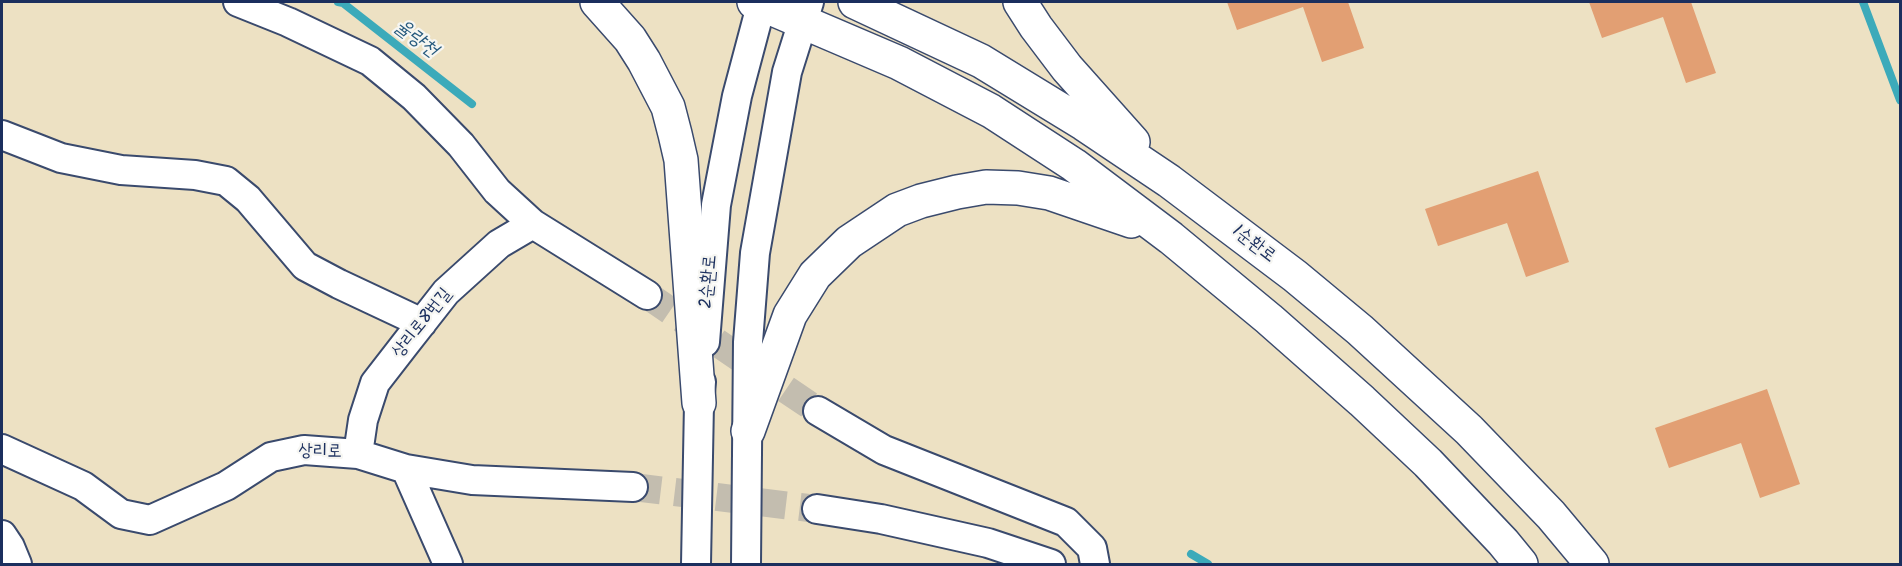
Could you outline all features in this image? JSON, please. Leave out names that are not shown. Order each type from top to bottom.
[{"type":"main road","points":[[597,2],[630,39],[644,61],[668,107],[675,134],[681,160],[699,403]]},
{"type":"main road","points":[[759,2],[806,11],[991,111],[1074,165],[1172,238],[1370,408],[1428,463],[1521,564]]},
{"type":"main road","name":"1순환로","points":[[855,2],[981,62],[1084,124],[1169,181],[1295,276],[1360,330],[1469,430],[1551,515],[1592,564]]},
{"type":"main road","points":[[1020,2],[1067,68],[1169,181]]},
{"type":"main road","points":[[748,431],[790,315],[815,275],[849,242],[897,210],[957,192],[986,187],[1018,188],[1048,193],[1129,220],[1172,238]]},
{"type":"street","points":[[238,2],[288,22],[370,61],[414,97],[461,145],[497,191],[533,224],[647,295]]},
{"type":"street","name":"2순환로","points":[[696,564],[699,403],[716,205],[737,96],[759,2]]},
{"type":"street","points":[[746,564],[748,342],[755,253],[787,72],[806,11]]},
{"type":"street","points":[[2,138],[61,158],[121,170],[195,175],[226,181],[248,199],[305,266],[339,285],[422,322]]},
{"type":"street","name":"상리로8번길","points":[[358,454],[363,420],[375,383],[446,292],[499,244],[533,224]]},
{"type":"street","points":[[818,411],[884,450],[1065,522],[1092,548],[1095,564]]},
{"type":"street","name":"상리로","points":[[2,453],[83,486],[121,514],[150,520],[226,486],[271,456],[304,450],[358,454],[406,469],[472,480],[633,487]]},
{"type":"street","points":[[406,469],[448,564]]},
{"type":"street","points":[[817,509],[881,519],[977,541],[1051,564]]},
{"type":"street","points":[[2,535],[17,564]]},
{"type":"building","points":[[1227,2],[1348,2],[1364,48],[1322,62],[1303,7],[1237,30]]},
{"type":"building","points":[[1589,2],[1691,2],[1716,73],[1686,83],[1663,17],[1602,38]]},
{"type":"building","points":[[1538,171],[1569,262],[1526,277],[1507,223],[1438,246],[1425,209]]},
{"type":"building","points":[[1767,389],[1800,484],[1760,498],[1741,443],[1669,468],[1655,428]]},
{"type":"waterway","name":"율량천","points":[[338,2],[343,3],[472,104]]},
{"type":"waterway","points":[[1863,2],[1900,100]]},
{"type":"waterway","name":"율량천","points":[[1191,554],[1208,564]]},
{"type":"tunnel","points":[[647,295],[818,411]]},
{"type":"tunnel","points":[[633,487],[817,509]]}]
